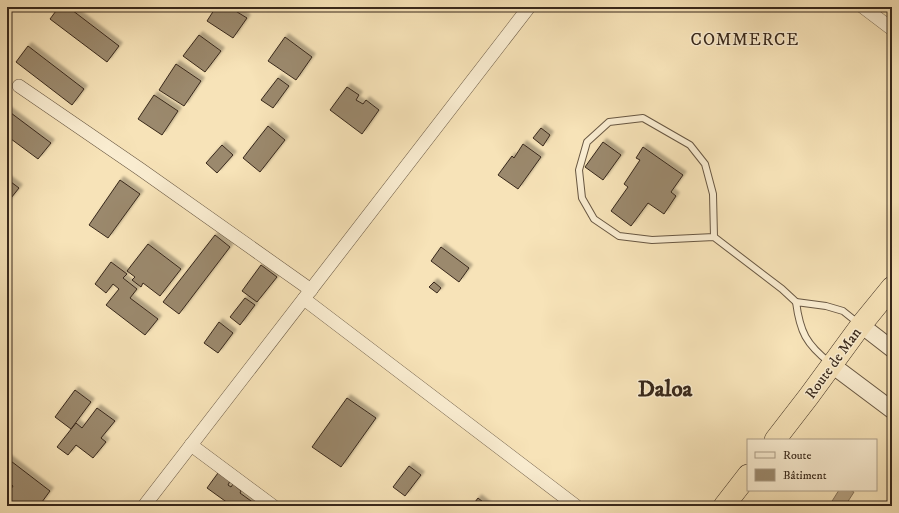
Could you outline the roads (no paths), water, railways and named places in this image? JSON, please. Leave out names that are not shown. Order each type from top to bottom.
[{"type":"highway","name":"Route de Man","points":[[776,439],[861,325],[892,287]]},
{"type":"highway","points":[[724,506],[747,476]]},
{"type":"street","points":[[144,506],[529,7]]},
{"type":"street","points":[[863,7],[892,29]]},
{"type":"street","points":[[19,86],[140,169],[307,295],[576,506]]},
{"type":"street","points":[[861,325],[892,349]]},
{"type":"street","points":[[832,365],[892,410]]},
{"type":"street","points":[[191,445],[273,506]]},
{"type":"lane","points":[[714,237],[713,194],[705,164],[690,145],[643,118],[609,122],[587,142],[579,170],[582,198],[594,219],[619,236],[652,240],[714,237],[782,289],[796,302],[826,306],[843,311],[861,325]]},
{"type":"lane","points":[[796,302],[798,321],[809,344],[817,353],[832,365]]},
{"type":"district","name":"COMMERCE","points":[[745,39]]},
{"type":"district","name":"Daloa","points":[[665,388]]}]
